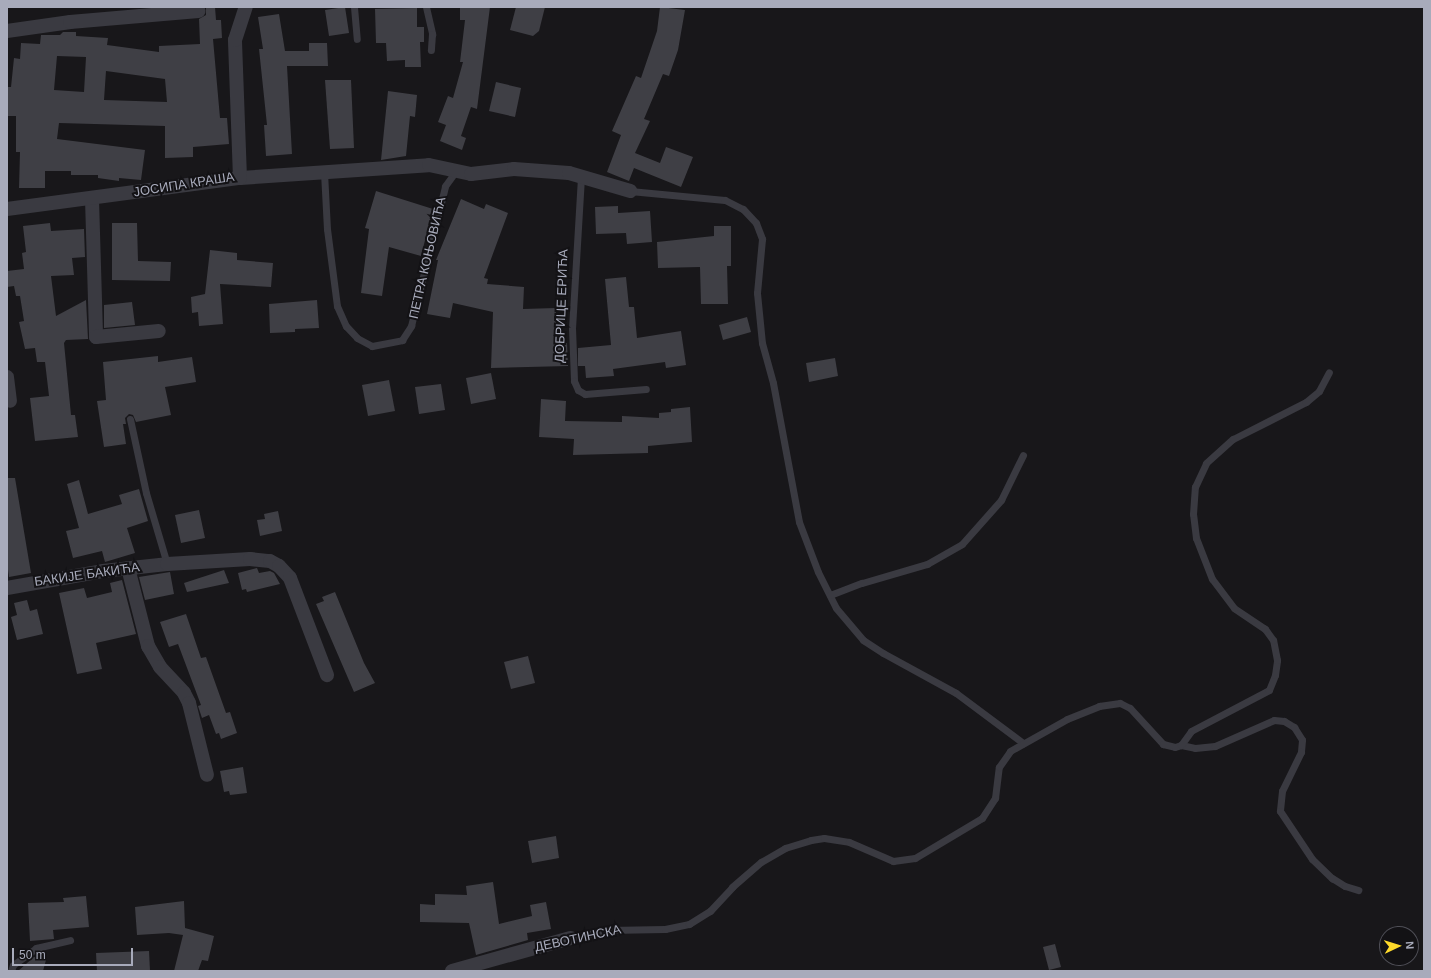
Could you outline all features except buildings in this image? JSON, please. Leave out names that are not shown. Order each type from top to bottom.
[{"type":"street","name":"ЈОСИПА КРАША","points":[[7,209],[92,199],[240,178],[235,40],[246,7]]},
{"type":"street","points":[[7,31],[70,22],[199,11]]},
{"type":"street","points":[[240,178],[429,165],[455,172],[481,174],[532,170],[569,173],[630,191]]},
{"type":"street","points":[[92,199],[96,337],[159,332]]},
{"type":"street","points":[[7,377],[10,401]]},
{"type":"street","name":"БАКИЈЕ БАКИЋА","points":[[7,588],[46,580],[128,568],[250,559],[270,561],[280,566],[290,578],[327,675]]},
{"type":"street","points":[[128,568],[148,646],[160,667],[184,693],[189,703],[207,775]]},
{"type":"street","name":"ДЕВОТИНСКА","points":[[452,971],[570,938]]},
{"type":"lane","points":[[354,7],[357,39]]},
{"type":"lane","points":[[426,7],[432,34],[431,50]]},
{"type":"lane","name":"ПЕТРА КОЊОВИЋА","points":[[324,172],[327,229],[337,306],[346,326],[357,338],[372,346],[402,340],[411,326],[444,186],[455,172]]},
{"type":"lane","name":"ДОБРИЦЕ ЕРИЋА","points":[[581,177],[572,328],[574,381],[578,390],[585,394],[646,389]]},
{"type":"lane","points":[[630,191],[725,200],[739,206],[751,216],[762,239],[758,313],[773,383],[799,522],[808,548],[830,595],[845,621],[863,640],[883,654],[956,693],[1022,744]]},
{"type":"lane","points":[[1181,745],[1191,731],[1269,690],[1275,675],[1277,660],[1270,634],[1227,600],[1202,558],[1194,526],[1198,477],[1206,463],[1233,439],[1313,397],[1329,372]]},
{"type":"lane","points":[[130,419],[146,493],[167,564]]},
{"type":"lane","points":[[830,595],[862,583],[927,564],[962,544],[1001,500],[1023,455]]},
{"type":"lane","name":"ДЕВОТИНСКА","points":[[570,938],[608,930],[677,928],[700,918],[761,862],[785,848],[811,840],[824,838],[849,842],[892,861],[915,858],[982,818],[995,798],[997,775],[1004,758],[1022,744],[1067,719],[1110,702],[1120,703],[1130,708],[1163,744],[1175,747],[1181,745],[1195,748],[1215,746],[1274,720],[1284,721],[1294,727],[1302,740],[1301,752],[1282,791],[1280,811],[1312,859],[1332,878],[1358,890]]},
{"type":"lane","points":[[11,971],[14,965],[36,948],[70,940]]}]
